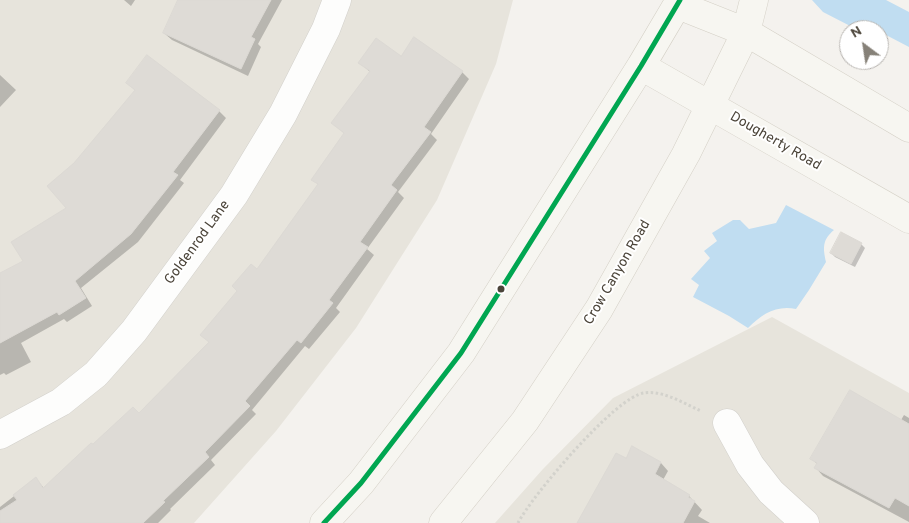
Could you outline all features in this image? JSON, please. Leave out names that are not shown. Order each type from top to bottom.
[{"type":"main road","name":"Crow Canyon Road","points":[[443,523],[524,421],[599,309],[686,154],[746,32],[754,0]]},
{"type":"main road","points":[[324,523],[361,483],[461,353],[679,2],[746,32],[909,128]]},
{"type":"main road","name":"Dougherty Road","points":[[641,66],[909,219]]},
{"type":"street","name":"Goldenrod Lane","points":[[0,435],[61,402],[96,374],[134,331],[239,187],[283,114],[326,29],[337,0]]},
{"type":"street","points":[[726,423],[750,465],[771,492],[805,523]]},
{"type":"path","points":[[518,523],[544,486],[573,453],[610,415],[632,397],[642,393],[656,393],[673,398],[726,423]]},
{"type":"shaded area","points":[[0,0],[513,0],[496,64],[437,200],[356,328],[276,431],[194,523],[0,523]]},
{"type":"shaded area","points":[[772,317],[909,393],[909,523],[495,523],[543,469],[613,398]]},
{"type":"water","points":[[812,0],[886,0],[909,12],[909,47],[889,37],[889,20],[839,20],[823,12]]},
{"type":"water","points":[[786,205],[834,230],[827,237],[824,244],[826,262],[796,309],[782,308],[770,312],[748,328],[693,297],[699,285],[691,279],[710,258],[704,251],[717,241],[712,233],[733,220],[740,220],[749,229],[776,223]]},
{"type":"building","points":[[178,0],[271,0],[251,37],[255,39],[241,69],[163,33]]},
{"type":"building","points":[[414,37],[463,71],[424,127],[431,132],[391,185],[397,190],[360,242],[368,247],[329,300],[333,303],[301,343],[297,340],[245,401],[250,406],[205,452],[209,457],[143,523],[0,523],[0,511],[17,500],[13,495],[36,477],[43,488],[133,407],[139,413],[209,342],[200,335],[237,291],[232,286],[251,264],[257,269],[318,184],[311,180],[344,133],[331,123],[370,71],[358,63],[376,38],[401,56]]},
{"type":"building","points":[[147,55],[220,110],[173,172],[178,175],[131,234],[75,281],[86,298],[59,315],[57,312],[0,343],[0,273],[23,261],[11,242],[66,208],[47,186],[74,163],[135,90],[126,83]]},
{"type":"building","points":[[841,232],[862,243],[851,264],[830,253]]},
{"type":"building","points":[[850,390],[909,424],[909,506],[895,498],[889,508],[814,468],[817,463],[810,459]]},
{"type":"building","points":[[632,446],[661,462],[655,474],[690,495],[688,497],[695,501],[683,523],[577,523],[616,453],[626,458]]},
{"type":"transit line","points":[[324,523],[361,483],[461,353],[641,66],[680,0]]}]
